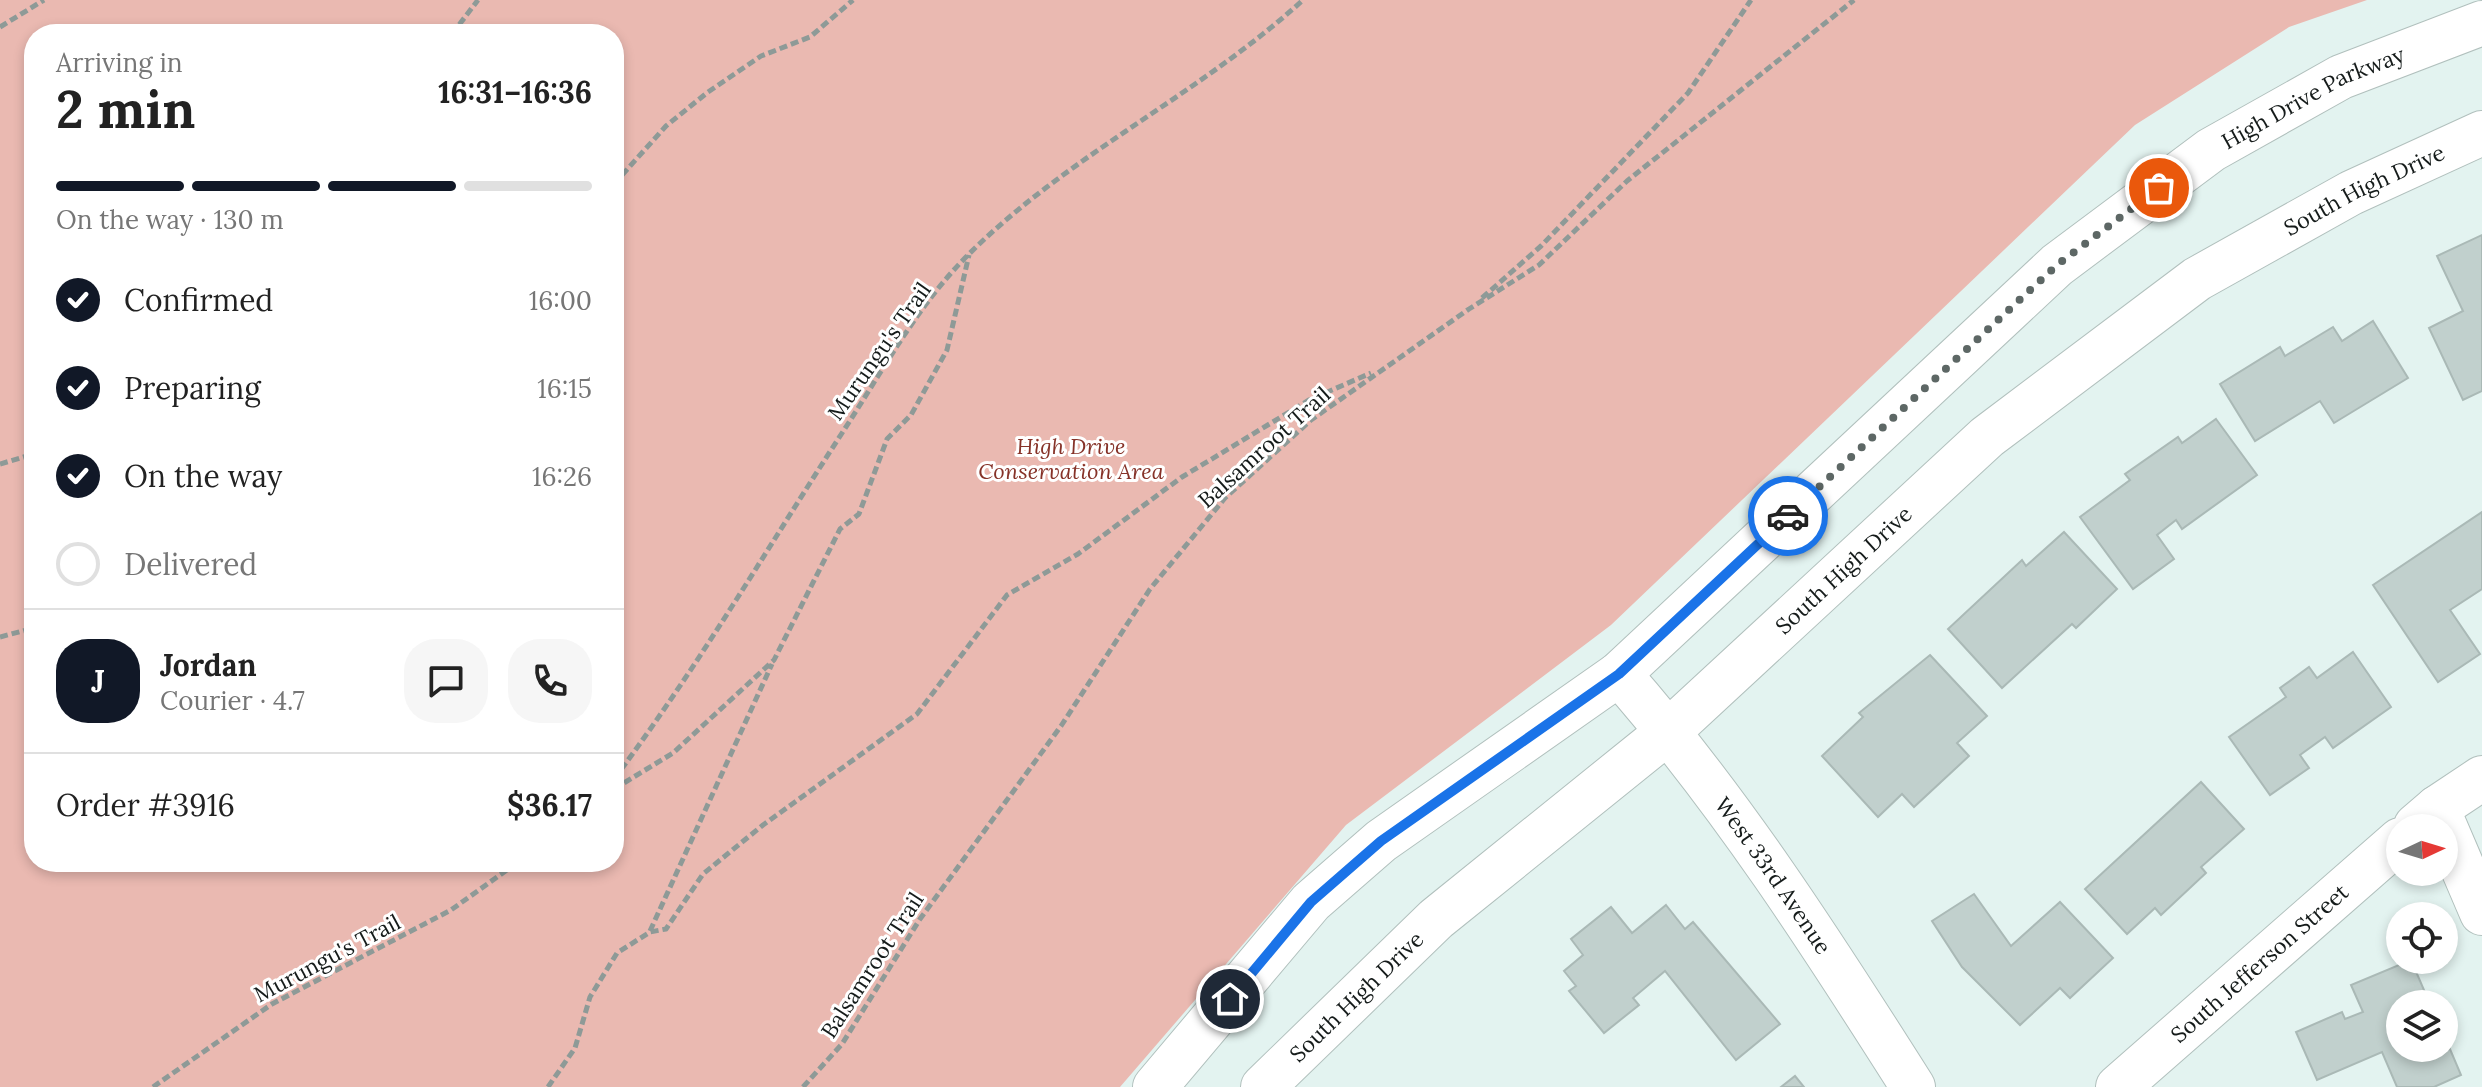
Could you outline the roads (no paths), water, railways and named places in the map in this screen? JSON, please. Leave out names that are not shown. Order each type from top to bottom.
[{"type":"street","name":"High Drive Parkway","points":[[1619,674],[2057,265],[2211,150],[2341,77],[2482,23]]},
{"type":"street","name":"South High Drive","points":[[1263,1087],[1436,919],[1669,731],[1987,437],[2197,279],[2351,193],[2482,133]]},
{"type":"street","name":"West 33rd Avenue","points":[[1619,674],[1669,731],[1842,976],[1913,1087]]},
{"type":"street","points":[[1155,1087],[1311,902],[1381,841],[1619,674]]},
{"type":"street","points":[[2431,814],[2482,778]]},
{"type":"street","name":"South Jefferson Street","points":[[2118,1087],[2386,852]]},
{"type":"street","points":[[2458,873],[2482,913]]},
{"type":"park label","name":"High Drive Conservation Area","points":[[1071,458]]}]
